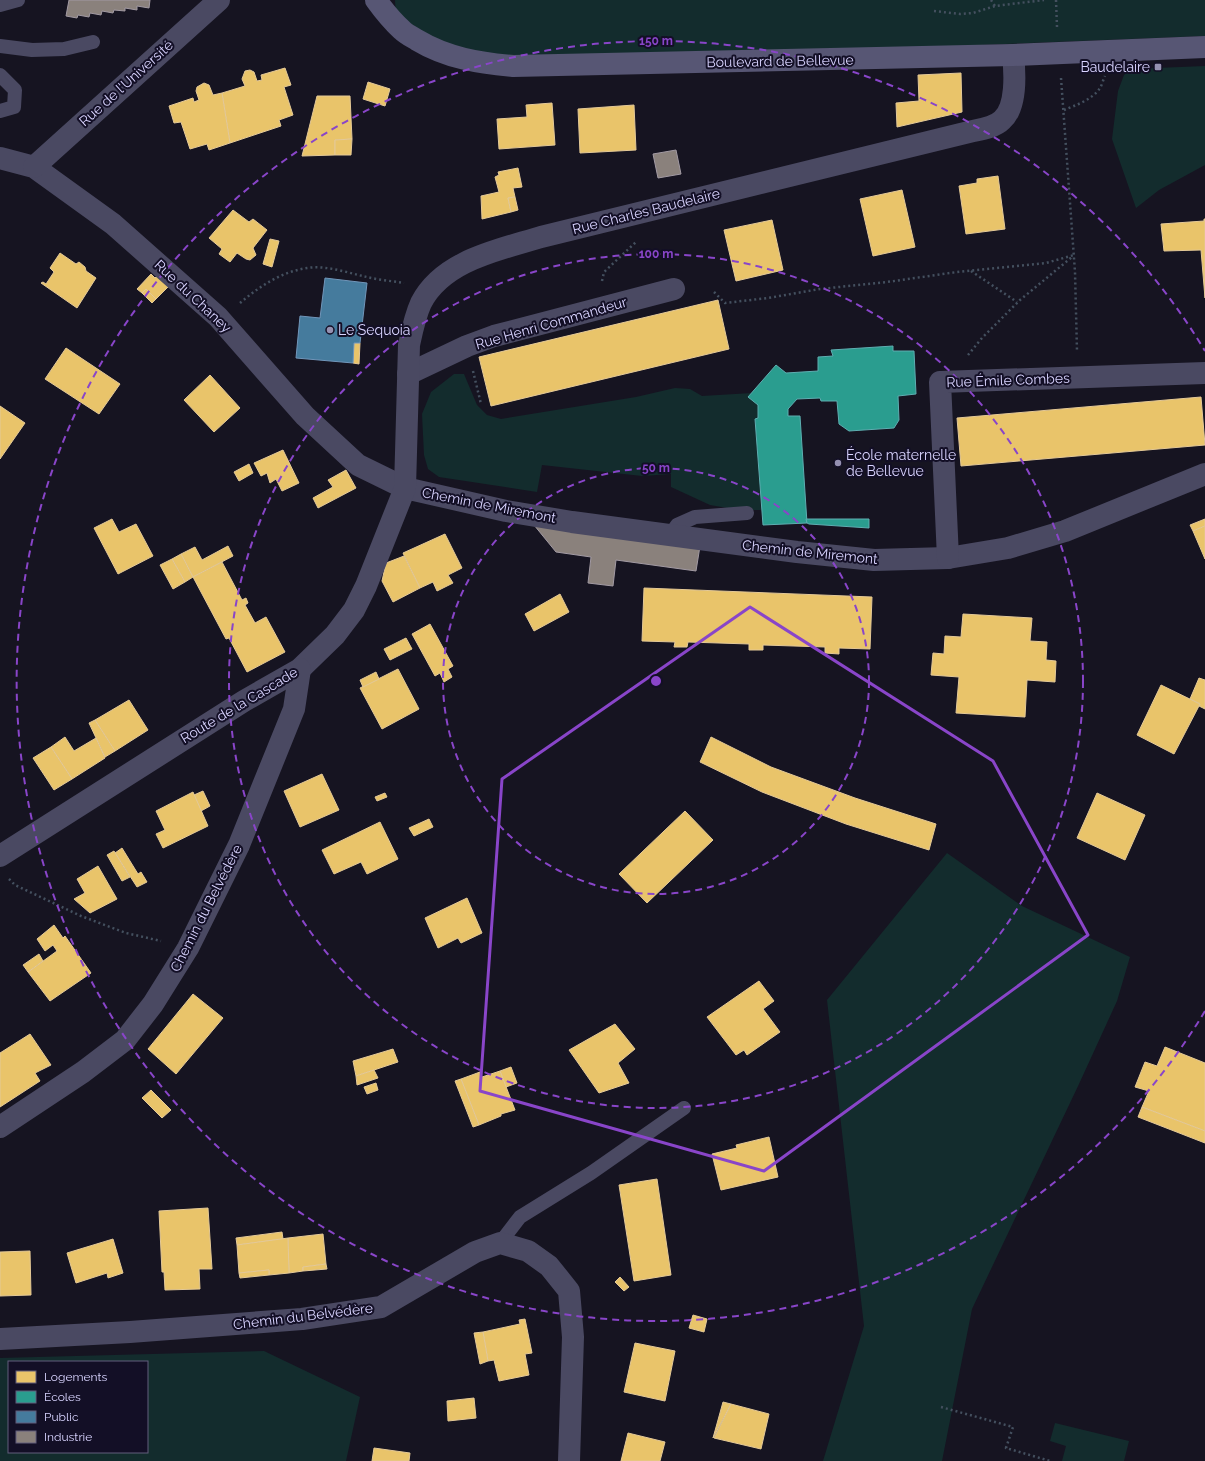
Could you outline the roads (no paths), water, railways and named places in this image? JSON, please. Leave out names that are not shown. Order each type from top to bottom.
[{"type":"main road","name":"Boulevard de Bellevue","points":[[381,4],[403,31],[424,44],[457,58],[483,64],[513,66],[1013,55],[1205,47]]},
{"type":"street","name":"Rue de l'Université","points":[[34,167],[219,0]]},
{"type":"street","name":"Rue Charles Baudelaire","points":[[405,488],[409,345],[413,326],[421,303],[434,285],[455,269],[482,254],[541,237],[995,125],[1003,120],[1010,108],[1015,73],[1013,55]]},
{"type":"street","name":"Rue du Chaney","points":[[0,158],[34,167],[113,224],[221,320],[305,416],[358,465],[405,488]]},
{"type":"street","name":"Rue Henri Commandeur","points":[[408,374],[467,346],[494,336],[674,288]]},
{"type":"street","name":"Rue Émile Combes","points":[[948,558],[940,382],[1205,373]]},
{"type":"street","name":"Chemin de Miremont","points":[[405,488],[506,511],[572,522],[797,552],[874,560],[948,558],[1008,548],[1066,531],[1205,474]]},
{"type":"street","name":"Route de la Cascade","points":[[2,865],[244,701],[300,668],[335,635],[354,610],[366,586],[405,488]]},
{"type":"street","name":"Chemin du Belvédère","points":[[0,1127],[83,1072],[125,1040],[153,1004],[188,948],[239,845],[294,709],[300,668]]},
{"type":"street","name":"Chemin du Belvédère","points":[[0,1339],[130,1332],[302,1319],[381,1307],[475,1252],[500,1243]]},
{"type":"street","points":[[500,1243],[528,1251],[549,1266],[570,1291],[573,1337],[569,1461]]},
{"type":"lane","points":[[0,5],[18,0]]},
{"type":"lane","points":[[0,46],[32,50],[64,49],[93,42]]},
{"type":"lane","points":[[0,75],[15,90],[14,106],[0,111]]},
{"type":"lane","points":[[670,536],[677,525],[695,517],[747,513]]},
{"type":"lane","points":[[500,1243],[520,1217],[591,1173],[684,1108]]},
{"type":"place","name":"Baudelaire","points":[[1158,67]]},
{"type":"place","name":"Le Sequoia","points":[[330,330]]},
{"type":"place","name":"École maternelle de Bellevue","points":[[838,463]]}]
